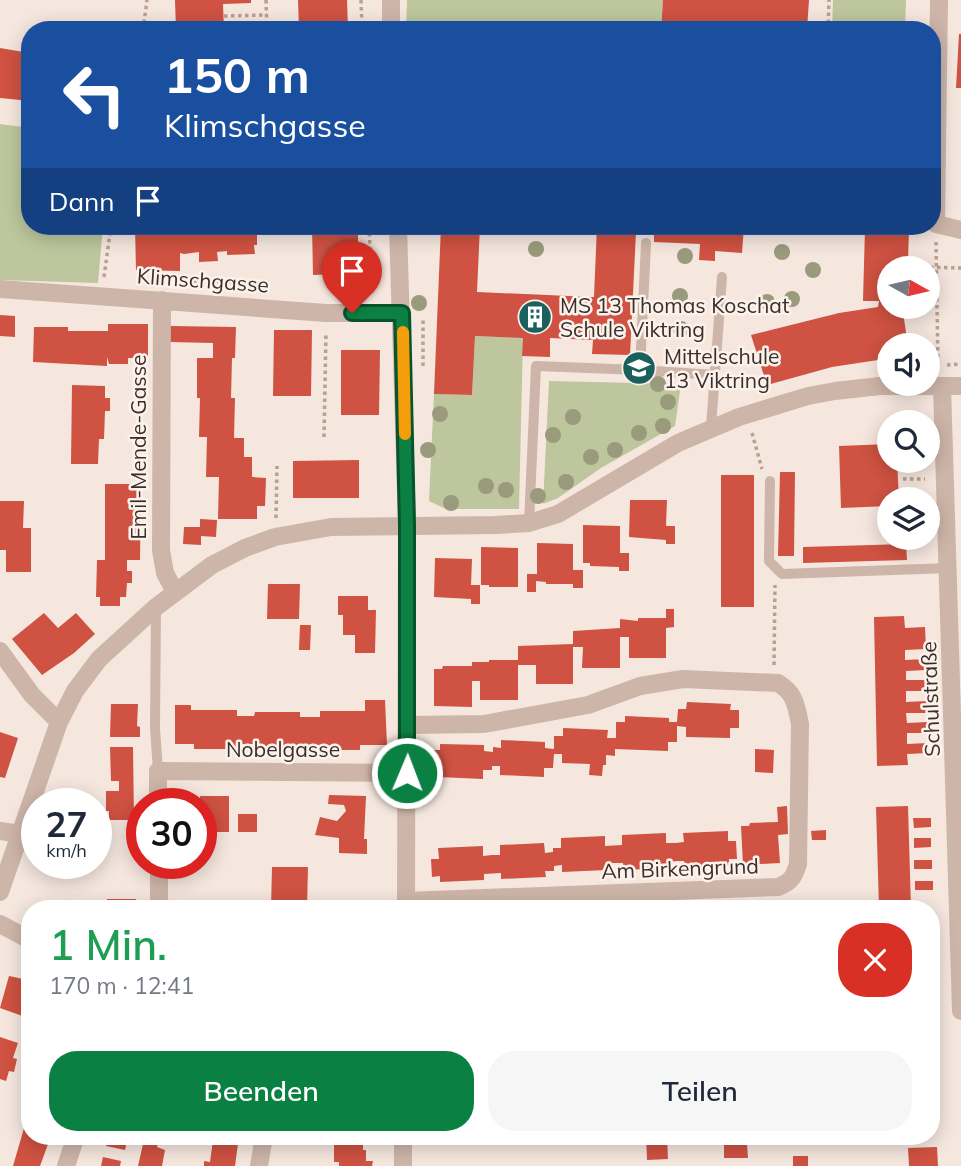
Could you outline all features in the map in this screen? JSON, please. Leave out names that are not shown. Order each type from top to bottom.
[{"type":"street","points":[[391,0],[391,21]]},
{"type":"street","points":[[938,21],[939,0]]},
{"type":"street","points":[[941,225],[961,230]]},
{"type":"street","name":"Am Birkengrund","points":[[398,235],[407,525],[406,900]]},
{"type":"street","name":"Klimschgasse","points":[[0,289],[326,313],[402,313]]},
{"type":"street","name":"Emil-Mende-Gasse","points":[[162,300],[161,550],[165,573],[175,592]]},
{"type":"street","points":[[0,892],[59,722],[75,691],[99,659],[156,607],[212,565],[245,548],[275,537],[331,527],[529,523],[558,514],[678,443],[711,427],[808,396],[880,386],[961,386]]},
{"type":"street","name":"Schulstraße","points":[[943,386],[961,1011]]},
{"type":"street","points":[[0,651],[32,695],[59,722]]},
{"type":"street","points":[[408,725],[484,724],[588,705],[640,686],[683,679],[774,683]]},
{"type":"street","name":"Am Birkengrund","points":[[494,900],[778,887],[787,883],[794,877],[798,864],[800,724],[796,702],[790,691],[774,683]]},
{"type":"street","points":[[158,771],[159,788]]},
{"type":"street","name":"Nobelgasse","points":[[158,771],[407,773]]},
{"type":"street","points":[[0,831],[20,834]]},
{"type":"street","points":[[159,879],[159,900]]},
{"type":"street","points":[[0,924],[21,935]]},
{"type":"street","points":[[66,1166],[73,1145]]},
{"type":"street","points":[[259,1166],[262,1145]]},
{"type":"street","points":[[403,1145],[403,1166]]},
{"type":"lane","points":[[640,370],[646,243]]},
{"type":"lane","points":[[711,427],[722,276]]},
{"type":"lane","points":[[529,523],[536,366],[715,374]]},
{"type":"lane","points":[[770,481],[769,561],[782,574],[949,568]]},
{"type":"lane","points":[[156,607],[155,728],[158,771]]},
{"type":"path","points":[[144,21],[147,0]]},
{"type":"path","points":[[266,0],[267,21]]},
{"type":"path","points":[[361,0],[362,21]]},
{"type":"path","points":[[828,21],[829,0]]},
{"type":"path","points":[[224,16],[267,15]]},
{"type":"path","points":[[103,282],[110,235]]},
{"type":"path","points":[[369,235],[372,299]]},
{"type":"path","points":[[936,235],[937,256]]},
{"type":"path","points":[[940,268],[961,268]]},
{"type":"path","points":[[184,288],[190,281],[262,283],[267,291]]},
{"type":"path","points":[[324,437],[326,313]]},
{"type":"path","points":[[423,317],[423,374]]},
{"type":"path","points":[[751,427],[763,472],[770,481]]},
{"type":"path","points":[[275,537],[277,466]]},
{"type":"path","points":[[903,479],[934,478]]},
{"type":"path","points":[[774,683],[777,569]]},
{"type":"green space","points":[[407,0],[663,0],[662,21],[406,21]]},
{"type":"green space","points":[[833,0],[906,0],[905,21],[832,21]]},
{"type":"green space","points":[[0,124],[21,127],[21,235],[102,235],[98,283],[0,280]]},
{"type":"green space","points":[[475,336],[523,338],[519,509],[446,509],[429,501],[434,394],[472,395]]},
{"type":"green space","points":[[549,381],[681,384],[675,426],[601,468],[558,498],[543,504]]},
{"type":"building","points":[[175,0],[251,0],[251,3],[223,4],[224,21],[176,21]]},
{"type":"building","points":[[298,0],[347,0],[348,21],[299,21]]},
{"type":"building","points":[[663,0],[809,0],[808,21],[662,21]]},
{"type":"building","points":[[959,34],[961,88],[956,88]]},
{"type":"building","points":[[0,48],[21,52],[21,100],[0,98]]},
{"type":"building","points":[[135,235],[257,235],[255,254],[227,255],[227,251],[217,252],[218,261],[199,262],[199,252],[180,253],[180,271],[136,270]]},
{"type":"building","points":[[312,235],[358,235],[358,265],[354,265],[354,277],[337,277],[337,274],[313,275]]},
{"type":"building","name":"MS 13 Thomas Koschat Schule Viktring","points":[[441,235],[480,235],[477,292],[594,297],[597,235],[636,235],[630,355],[592,354],[593,340],[550,338],[550,357],[522,356],[523,338],[475,336],[472,395],[434,394]]},
{"type":"building","name":"MS 13 Thomas Koschat Schule Viktring","points":[[654,235],[743,235],[742,253],[715,251],[715,261],[699,260],[700,244],[654,242]]},
{"type":"building","points":[[865,235],[909,235],[908,256],[877,256],[877,301],[863,301]]},
{"type":"building","points":[[877,307],[877,319],[904,319],[906,333],[877,333],[877,360],[832,367],[767,385],[751,335],[839,313]]},
{"type":"building","points":[[0,315],[15,316],[15,337],[0,336]]},
{"type":"building","points":[[108,324],[148,324],[148,358],[128,358],[128,364],[109,364],[107,357],[107,366],[33,362],[34,327],[68,327],[68,331],[108,331]]},
{"type":"building","points":[[170,326],[236,327],[231,398],[235,398],[234,438],[244,438],[244,457],[252,457],[252,477],[266,478],[265,506],[257,506],[257,519],[218,519],[219,477],[206,477],[207,437],[199,437],[200,398],[197,398],[197,358],[213,358],[213,343],[170,342]]},
{"type":"building","points":[[274,330],[312,330],[311,396],[273,396]]},
{"type":"building","points":[[341,350],[380,350],[379,415],[341,415]]},
{"type":"building","points":[[72,385],[105,386],[105,398],[110,398],[110,411],[105,411],[104,439],[99,439],[98,464],[71,464]]},
{"type":"building","points":[[877,444],[877,473],[898,473],[898,487],[877,487],[877,506],[841,508],[839,446]]},
{"type":"building","points":[[359,460],[359,498],[293,498],[293,461]]},
{"type":"building","points":[[780,472],[795,472],[794,556],[778,556]]},
{"type":"building","points":[[721,475],[754,475],[754,607],[721,607]]},
{"type":"building","points":[[105,484],[141,484],[140,560],[127,560],[127,571],[132,571],[132,583],[127,583],[126,597],[120,597],[120,606],[100,606],[100,597],[96,597],[97,560],[105,560]]},
{"type":"building","points":[[630,500],[667,500],[666,526],[675,526],[675,544],[666,544],[666,540],[629,537]]},
{"type":"building","points":[[0,501],[24,501],[23,528],[31,528],[31,572],[6,572],[6,550],[0,550]]},
{"type":"building","points":[[200,519],[217,520],[216,537],[201,536],[201,545],[183,544],[184,527],[200,527]]},
{"type":"building","points":[[583,525],[620,526],[620,553],[629,553],[629,571],[619,571],[619,567],[590,566],[590,563],[583,563]]},
{"type":"building","points":[[537,543],[573,544],[573,570],[583,570],[583,588],[573,588],[573,584],[546,584],[536,581],[536,592],[527,592],[527,574],[537,574]]},
{"type":"building","points":[[877,545],[877,550],[906,550],[907,560],[803,563],[803,547]]},
{"type":"building","points":[[481,547],[518,548],[518,587],[481,585]]},
{"type":"building","points":[[435,558],[472,559],[471,585],[480,585],[480,604],[471,604],[471,599],[434,597]]},
{"type":"building","points":[[268,584],[300,584],[299,619],[267,619]]},
{"type":"building","points":[[338,596],[368,596],[368,610],[376,610],[375,653],[355,653],[355,635],[343,635],[343,615],[338,615]]},
{"type":"building","points":[[666,609],[674,609],[674,627],[666,628],[666,658],[629,658],[629,637],[620,637],[620,668],[582,668],[583,647],[573,647],[573,684],[536,684],[536,665],[518,665],[518,700],[480,700],[480,681],[472,681],[472,707],[434,706],[434,669],[442,669],[443,666],[472,666],[472,662],[489,660],[518,660],[518,646],[573,644],[573,631],[620,628],[620,619],[638,621],[638,618],[666,618]]},
{"type":"building","points":[[44,613],[58,628],[76,613],[95,634],[74,653],[42,675],[12,639]]},
{"type":"building","points":[[904,616],[905,628],[925,627],[926,649],[905,650],[905,660],[926,659],[926,670],[906,671],[906,680],[927,680],[927,691],[906,691],[906,702],[927,701],[927,713],[906,713],[907,723],[927,722],[928,733],[907,733],[907,744],[928,743],[928,753],[907,754],[908,765],[877,766],[874,617]]},
{"type":"building","points":[[300,625],[311,625],[310,650],[299,650]]},
{"type":"building","points":[[365,700],[385,700],[387,745],[360,745],[360,750],[320,750],[320,745],[299,745],[300,749],[254,749],[254,744],[237,744],[237,749],[194,749],[194,744],[175,744],[175,705],[191,705],[191,710],[237,710],[237,716],[254,716],[255,712],[300,712],[300,717],[320,717],[320,711],[365,711]]},
{"type":"building","points":[[687,702],[731,704],[730,710],[739,710],[739,728],[730,728],[730,738],[686,737],[686,727],[677,726],[677,742],[668,742],[668,751],[615,749],[615,756],[606,755],[602,776],[589,775],[590,764],[562,763],[562,754],[554,754],[553,768],[544,768],[544,777],[500,775],[500,766],[492,766],[492,770],[483,770],[483,779],[439,777],[439,768],[430,768],[431,750],[440,750],[440,744],[484,745],[484,751],[493,752],[493,747],[501,748],[501,740],[545,742],[545,748],[554,749],[554,736],[563,736],[563,728],[608,730],[607,738],[616,738],[616,722],[625,722],[625,716],[669,718],[669,722],[677,722],[678,709],[686,709]]},
{"type":"building","points":[[111,704],[138,704],[137,726],[140,727],[140,737],[110,737]]},
{"type":"building","points":[[0,732],[18,738],[5,778],[0,777]]},
{"type":"building","points":[[110,747],[133,747],[134,788],[126,788],[126,820],[112,820],[112,791],[119,791],[119,781],[111,781]]},
{"type":"building","points":[[755,749],[774,750],[773,773],[755,772]]},
{"type":"building","points":[[329,795],[366,796],[364,839],[367,839],[367,854],[339,853],[339,838],[315,835],[320,817],[337,821],[346,811],[344,805],[328,804]]},
{"type":"building","points":[[217,796],[229,796],[229,832],[217,832]]},
{"type":"building","points":[[787,806],[788,834],[778,835],[780,863],[743,865],[741,826],[778,822],[777,807]]},
{"type":"building","points":[[908,806],[911,900],[879,900],[876,807]]},
{"type":"building","points":[[238,814],[257,814],[257,832],[238,832]]},
{"type":"building","points":[[913,818],[931,818],[931,827],[914,828]]},
{"type":"building","points":[[826,830],[826,840],[812,840],[811,831]]},
{"type":"building","points":[[728,831],[728,841],[736,841],[737,859],[729,859],[729,865],[685,867],[684,861],[677,861],[667,862],[668,868],[623,870],[623,863],[606,863],[607,870],[562,872],[562,865],[554,866],[554,871],[545,871],[546,877],[501,879],[501,873],[484,874],[484,880],[440,882],[440,876],[432,877],[431,859],[439,859],[438,848],[483,846],[483,856],[500,855],[500,845],[544,843],[545,853],[553,852],[553,848],[561,848],[561,838],[605,836],[605,846],[622,845],[622,835],[666,833],[666,843],[676,843],[684,842],[683,833]]},
{"type":"building","points":[[914,838],[931,838],[931,847],[914,848]]},
{"type":"building","points":[[914,860],[932,860],[932,869],[914,869]]},
{"type":"building","points":[[272,867],[308,867],[307,900],[271,900]]},
{"type":"building","points":[[915,881],[933,881],[933,890],[915,890]]},
{"type":"building","points":[[9,976],[21,979],[21,1016],[0,1008]]},
{"type":"building","points":[[0,1037],[18,1043],[13,1058],[17,1059],[14,1072],[9,1071],[6,1081],[0,1079]]},
{"type":"building","points":[[21,1138],[21,1145],[48,1145],[40,1166],[13,1166]]},
{"type":"building","points":[[106,1145],[126,1145],[125,1150]]},
{"type":"building","points":[[143,1145],[157,1145],[165,1150],[162,1166],[138,1166]]},
{"type":"building","points":[[212,1145],[238,1145],[235,1166],[204,1166],[204,1161],[210,1162]]},
{"type":"building","points":[[334,1145],[363,1145],[366,1161],[373,1161],[372,1166],[339,1166],[339,1162],[334,1162]]},
{"type":"building","points":[[646,1145],[667,1145],[668,1159],[647,1160]]},
{"type":"building","points":[[724,1145],[747,1145],[748,1158],[724,1158]]},
{"type":"building","points":[[937,1147],[938,1166],[909,1166],[908,1148]]},
{"type":"building","points":[[793,1156],[808,1156],[808,1166],[793,1166]]},
{"type":"building","points":[[103,1157],[121,1161],[120,1166],[101,1166]]},
{"type":"slow traffic","points":[[403,332],[405,434]]},
{"type":"place","name":"MS 13 Thomas Koschat Schule Viktring","points":[[535,317]]},
{"type":"place","name":"Mittelschule 13 Viktring","points":[[639,368]]},
{"type":"route","points":[[352,313],[402,313],[407,525],[407,773]]}]
